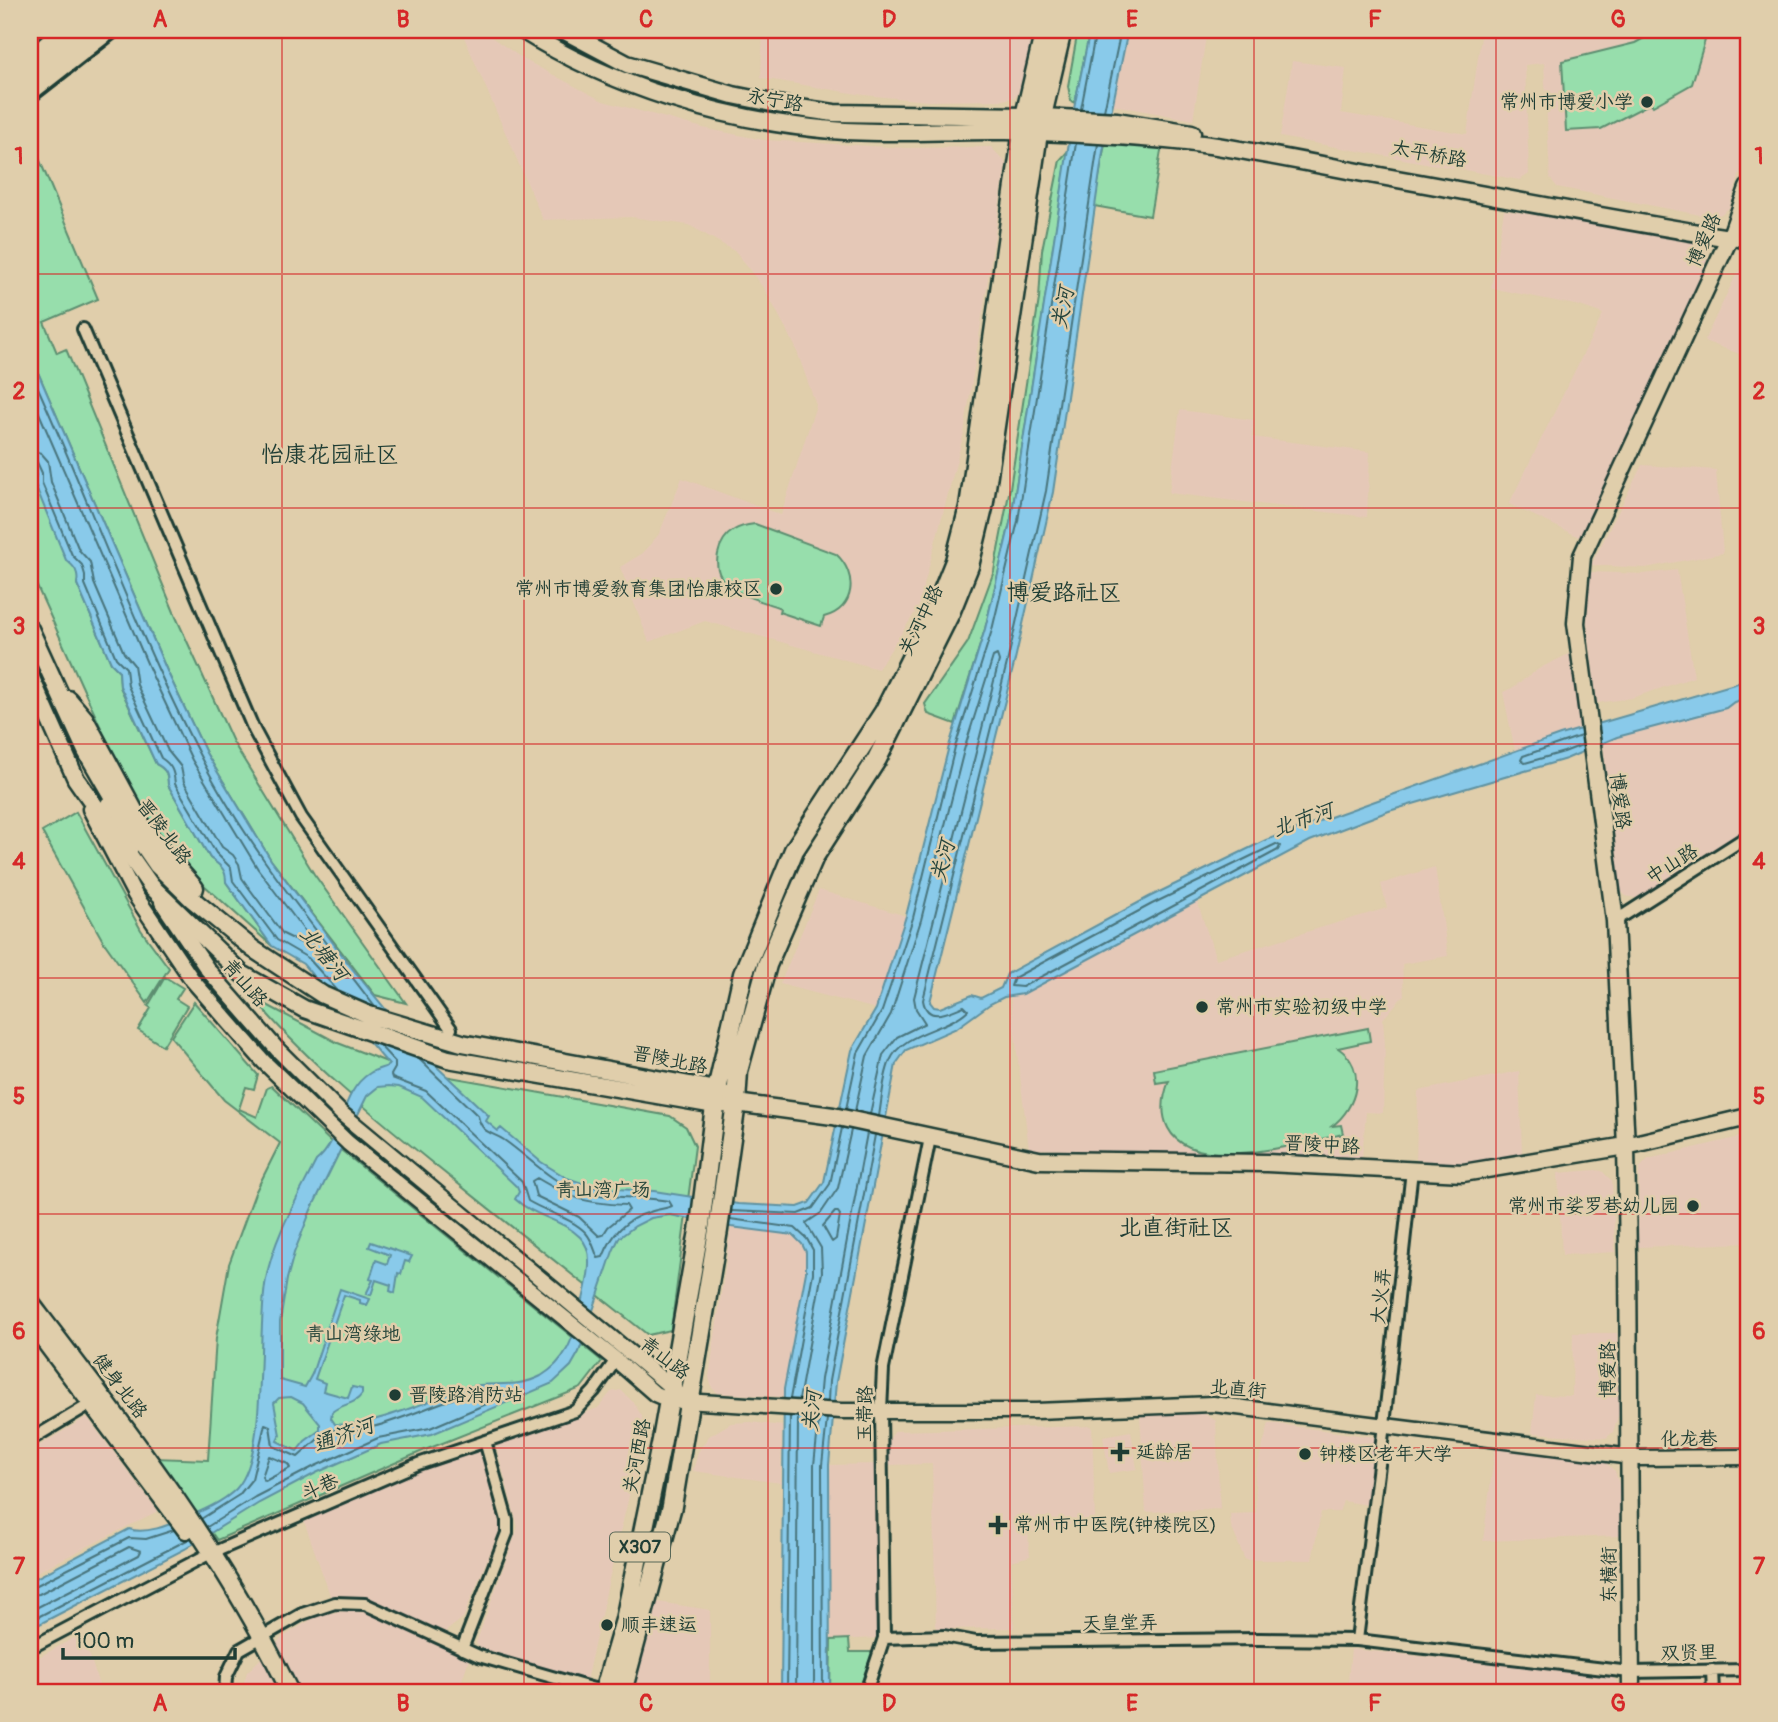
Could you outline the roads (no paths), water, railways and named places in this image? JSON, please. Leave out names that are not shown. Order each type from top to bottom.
[{"type":"main road","name":"永宁路","points":[[522,30],[624,82],[699,107],[744,116],[832,130],[918,134],[1041,125]]},
{"type":"main road","name":"永宁路","points":[[563,30],[627,64],[733,95],[792,107],[1041,125]]},
{"type":"main road","name":"关河中路","points":[[690,1401],[723,1196],[738,1071],[767,965],[814,857],[877,759],[950,613],[969,566],[983,508],[1041,125],[1045,30]]},
{"type":"main road","name":"关河中路","points":[[700,1225],[716,1097],[743,974],[794,850],[884,712],[936,608],[955,561],[969,507],[1041,125],[1062,30]]},
{"type":"main road","name":"太平桥路","points":[[1041,125],[1114,128],[1737,234]]},
{"type":"main road","name":"博爱路","points":[[1634,1457],[1629,1146],[1615,921],[1576,622],[1582,556],[1737,234],[1748,187]]},
{"type":"main road","name":"晋陵北路","points":[[30,629],[86,751],[124,817],[157,865],[192,899],[253,949],[323,995],[369,1015],[405,1021],[462,1043],[641,1076],[736,1103]]},
{"type":"main road","name":"晋陵北路","points":[[30,677],[76,779],[150,886],[242,974],[304,1009],[448,1059],[716,1097]]},
{"type":"main road","points":[[56,686],[85,719],[146,832],[191,885],[255,941],[311,977],[405,1021],[606,1058],[641,1076]]},
{"type":"main road","name":"晋陵中路","points":[[736,1103],[833,1116],[1039,1160],[1267,1163],[1463,1173],[1629,1146],[1748,1117]]},
{"type":"main road","name":"关河西路","points":[[604,1692],[625,1620],[700,1225]]},
{"type":"main road","name":"健身北路","points":[[30,1302],[103,1397],[169,1498]]},
{"type":"main road","name":"健身北路","points":[[30,1322],[169,1498]]},
{"type":"main road","name":"X307","points":[[622,1692],[672,1506],[690,1401]]},
{"type":"main road","name":"东横街","points":[[1631,1692],[1635,1672],[1634,1457]]},
{"type":"main road","points":[[169,1498],[209,1554],[290,1692]]},
{"type":"main road","points":[[259,1637],[281,1692]]},
{"type":"main road","name":"东横街","points":[[1635,1672],[1640,1692]]},
{"type":"street","points":[[1737,234],[1748,243]]},
{"type":"street","points":[[83,329],[254,730],[301,817],[451,1030]]},
{"type":"street","name":"青山路","points":[[86,751],[102,791],[150,886],[208,970],[277,1049],[341,1113],[573,1316],[670,1394],[690,1401]]},
{"type":"street","name":"青山路","points":[[76,779],[135,895],[193,981],[264,1062],[348,1143],[573,1316]]},
{"type":"street","name":"中山路","points":[[1615,921],[1748,836]]},
{"type":"street","name":"玉带路","points":[[866,1692],[884,1638],[881,1411],[883,1370],[930,1138]]},
{"type":"street","name":"大火弄","points":[[1384,1425],[1412,1170]]},
{"type":"street","name":"青山路","points":[[596,1335],[616,1360],[654,1394],[670,1394]]},
{"type":"street","name":"斗巷","points":[[30,1648],[209,1554],[418,1464],[575,1411],[594,1391],[616,1360]]},
{"type":"street","name":"北直街","points":[[690,1401],[841,1411],[1035,1411],[1213,1405],[1634,1457]]},
{"type":"street","points":[[30,1440],[92,1403]]},
{"type":"street","points":[[1356,1640],[1384,1425]]},
{"type":"street","points":[[462,1649],[507,1533],[507,1520],[485,1441]]},
{"type":"street","name":"化龙巷","points":[[1634,1457],[1748,1457]]},
{"type":"street","points":[[225,1692],[226,1677],[239,1650],[302,1614],[335,1603],[365,1604],[479,1656],[604,1692]]},
{"type":"street","name":"天皇堂弄","points":[[884,1638],[944,1636],[976,1642],[1356,1640],[1635,1672]]},
{"type":"street","points":[[1712,1670],[1713,1692]]},
{"type":"street","name":"双贤里","points":[[1635,1672],[1748,1670]]},
{"type":"water","points":[[1090,30],[1128,30],[1103,152],[1053,492],[1014,664],[930,1002],[934,1007],[940,1008],[972,995],[981,998],[1001,988],[1007,974],[1149,897],[1266,840],[1560,735],[1748,680],[1748,698],[1734,702],[1726,708],[1617,737],[1566,759],[1389,811],[1310,841],[1023,994],[1004,997],[957,1028],[906,1050],[896,1064],[836,1382],[829,1465],[830,1692],[781,1692],[784,1389],[806,1272],[806,1252],[793,1235],[670,1215],[651,1218],[619,1238],[579,1352],[571,1366],[553,1383],[432,1434],[381,1444],[316,1473],[259,1503],[185,1549],[30,1629],[30,1581],[129,1529],[150,1530],[172,1524],[212,1506],[236,1489],[246,1472],[253,1449],[260,1390],[263,1301],[275,1248],[316,1161],[331,1141],[352,1092],[370,1073],[389,1065],[303,964],[272,946],[226,882],[222,868],[210,858],[168,785],[166,772],[156,764],[120,686],[119,671],[111,663],[77,584],[76,570],[66,560],[34,482],[36,475],[30,462],[30,354],[167,671],[206,753],[271,860],[355,972],[418,1049],[489,1116],[486,1121],[498,1131],[501,1128],[541,1162],[567,1178],[597,1188],[654,1191],[738,1204],[798,1207],[809,1203],[824,1182],[852,1050],[876,1009],[906,916],[949,746],[985,629],[1011,519],[1075,103]],"holes":[[[378,1087],[399,1087],[422,1097],[517,1187],[519,1192],[515,1199],[580,1237],[588,1254],[589,1269],[578,1319],[567,1349],[556,1364],[541,1376],[513,1384],[467,1387],[383,1417],[365,1422],[335,1424],[331,1418],[332,1412],[355,1401],[362,1394],[362,1389],[352,1387],[348,1398],[323,1391],[325,1383],[315,1379],[344,1295],[367,1305],[370,1299],[340,1289],[312,1374],[305,1387],[280,1380],[280,1322],[294,1253],[311,1210],[367,1096]],[[291,1397],[303,1403],[320,1424],[320,1430],[297,1451],[277,1441],[280,1435],[274,1403],[279,1398]]]},
{"type":"water","points":[[371,1242],[412,1256],[409,1262],[405,1261],[401,1274],[398,1273],[395,1293],[390,1291],[391,1285],[376,1280],[371,1295],[366,1294],[373,1280],[370,1279],[376,1260],[387,1264],[390,1255],[369,1247]]},
{"type":"railway","points":[[30,46],[48,30]]},
{"type":"railway","points":[[30,105],[126,30]]},
{"type":"place","name":"常州市博爱小学","points":[[1647,102]]},
{"type":"place","name":"常州市博爱教育集团怡康校区","points":[[776,589]]},
{"type":"place","name":"常州市实验初级中学","points":[[1202,1007]]},
{"type":"place","name":"常州市娑罗巷幼儿园","points":[[1693,1206]]},
{"type":"place","name":"晋陵路消防站","points":[[395,1395]]},
{"type":"place","name":"延龄居","points":[[1120,1452]]},
{"type":"place","name":"钟楼区老年大学","points":[[1305,1454]]},
{"type":"place","name":"常州市中医院(钟楼院区)","points":[[998,1525]]},
{"type":"place","name":"顺丰速运","points":[[607,1625]]},
{"type":"district","name":"怡康花园社区","points":[[330,454]]},
{"type":"district","name":"博爱路社区","points":[[1064,592]]},
{"type":"district","name":"北直街社区","points":[[1176,1227]]},
{"type":"water label","name":"关河","points":[[1063,308]]},
{"type":"water label","name":"北市河","points":[[1303,820]]},
{"type":"water label","name":"关河","points":[[943,861]]},
{"type":"water label","name":"北塘河","points":[[324,954]]},
{"type":"water label","name":"关河","points":[[812,1411]]},
{"type":"water label","name":"通济河","points":[[344,1435]]},
{"type":"park label","name":"青山湾广场","points":[[603,1190]]},
{"type":"park label","name":"青山湾绿地","points":[[353,1334]]}]
